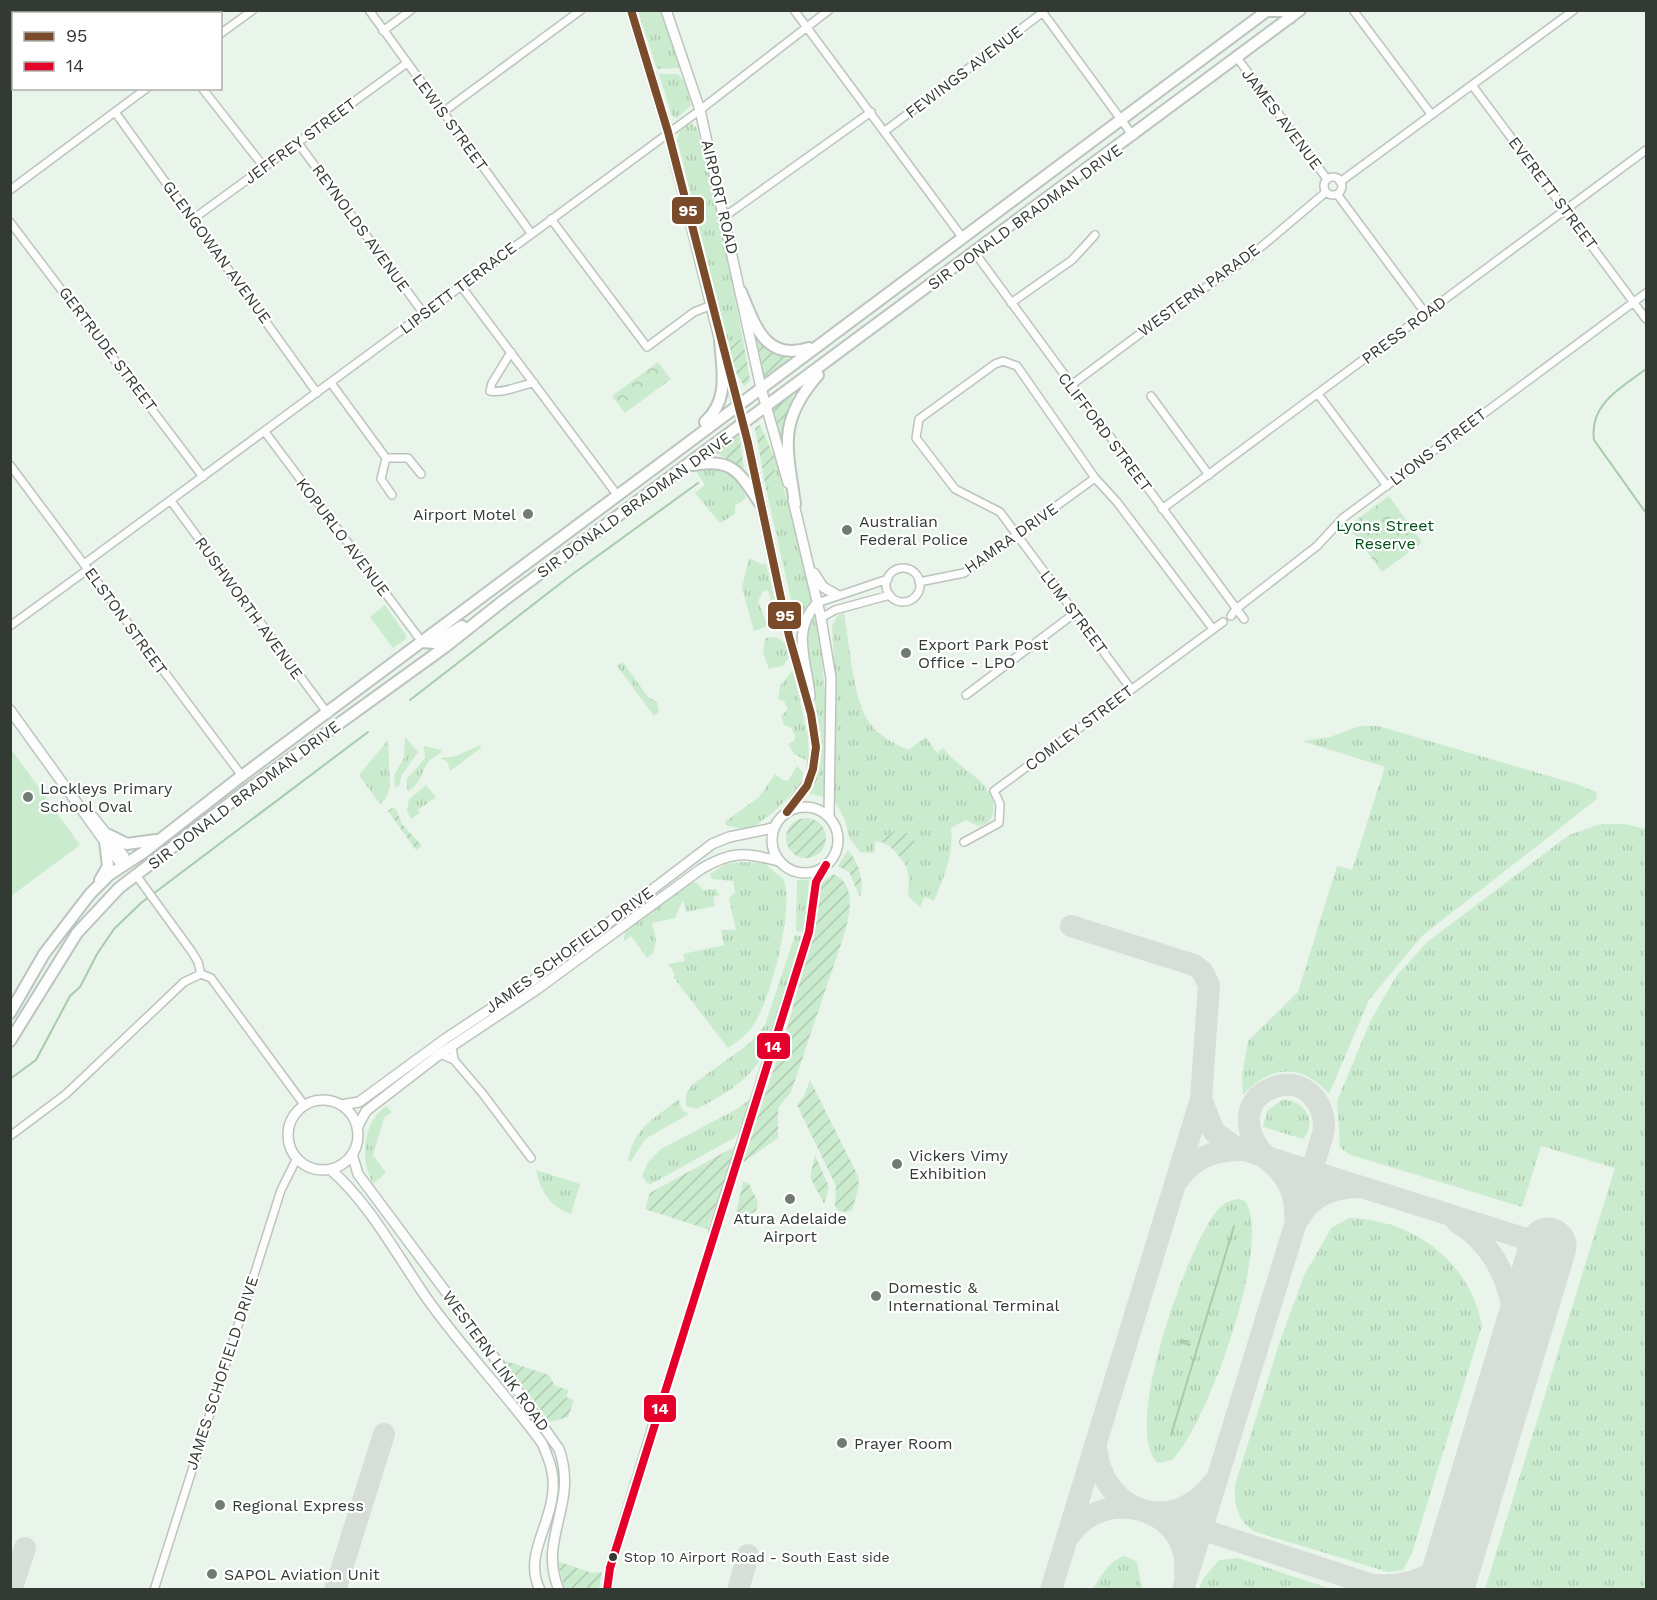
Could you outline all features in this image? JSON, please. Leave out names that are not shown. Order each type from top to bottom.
[{"type":"main road","name":"AIRPORT ROAD","points":[[631,10],[668,132],[743,425],[789,636],[811,714]]},
{"type":"main road","name":"AIRPORT ROAD","points":[[666,10],[700,110],[761,388],[795,504],[818,603],[832,691],[829,817]]},
{"type":"main road","points":[[1267,11],[1285,10],[1290,18]]},
{"type":"main road","name":"SIR DONALD BRADMAN DRIVE","points":[[10,1041],[77,933],[119,888],[243,793],[445,647],[503,600],[1238,59],[1300,10]]},
{"type":"main road","name":"SIR DONALD BRADMAN DRIVE","points":[[10,1013],[44,954],[94,891],[124,864],[1267,11]]},
{"type":"main road","points":[[741,292],[755,326],[769,344],[790,352],[818,345]]},
{"type":"main road","points":[[666,459],[714,414],[722,400],[720,340]]},
{"type":"main road","points":[[795,504],[786,444],[791,415],[809,386],[842,352]]},
{"type":"main road","points":[[688,466],[712,462],[729,465],[739,474],[760,502]]},
{"type":"main road","points":[[807,558],[819,582],[837,595]]},
{"type":"main road","points":[[422,642],[434,643],[503,600]]},
{"type":"main road","points":[[818,603],[805,621],[801,644],[809,683],[816,747],[813,769],[807,786],[774,828],[773,850],[779,861],[787,868],[799,873],[814,872],[827,864]]},
{"type":"main road","points":[[10,710],[107,838],[124,856],[119,888]]},
{"type":"main road","points":[[714,1231],[809,932],[816,882],[836,852],[838,837],[829,817],[814,807],[805,806],[787,812]]},
{"type":"main road","name":"JAMES SCHOFIELD DRIVE","points":[[341,1105],[358,1102],[444,1038],[531,982],[712,844],[729,837],[774,828]]},
{"type":"main road","points":[[107,838],[131,845],[160,839]]},
{"type":"main road","points":[[94,891],[108,866],[107,838]]},
{"type":"main road","name":"JAMES SCHOFIELD DRIVE","points":[[357,1128],[366,1111],[440,1054],[536,990],[717,860],[740,853],[779,861]]},
{"type":"main road","points":[[124,864],[138,864],[160,857]]},
{"type":"main road","points":[[323,1100],[341,1105],[350,1112],[357,1128],[357,1142],[352,1154],[339,1166],[330,1169],[312,1168],[297,1158],[290,1145],[289,1130],[294,1116],[305,1106],[323,1100]]},
{"type":"main road","name":"WESTERN LINK ROAD","points":[[352,1154],[358,1174],[497,1361],[559,1449],[564,1464],[566,1489],[552,1555],[559,1590]]},
{"type":"main road","name":"WESTERN LINK ROAD","points":[[330,1169],[361,1201],[429,1302],[542,1443],[553,1470],[553,1483],[552,1499],[534,1562],[540,1590]]},
{"type":"main road","points":[[607,1590],[610,1568],[656,1418]]},
{"type":"street","points":[[222,33],[253,10]]},
{"type":"street","name":"LEWIS STREET","points":[[369,10],[531,233]]},
{"type":"street","points":[[383,31],[411,10]]},
{"type":"street","points":[[443,112],[581,10]]},
{"type":"street","points":[[794,10],[962,237]]},
{"type":"street","name":"LIPSETT TERRACE","points":[[10,626],[171,501],[700,110],[808,29],[829,10]]},
{"type":"street","points":[[1353,10],[1431,114]]},
{"type":"street","points":[[1340,182],[1574,10]]},
{"type":"street","points":[[1042,12],[1134,136]]},
{"type":"street","name":"FEWINGS AVENUE","points":[[885,131],[1042,12]]},
{"type":"street","name":"JAMES AVENUE","points":[[1238,59],[1327,180]]},
{"type":"street","name":"JEFFREY STREET","points":[[193,219],[407,63]]},
{"type":"street","name":"EVERETT STREET","points":[[1472,84],[1647,319]]},
{"type":"street","points":[[10,190],[144,90]]},
{"type":"street","points":[[204,90],[264,167]]},
{"type":"street","name":"GLENGOWAN AVENUE","points":[[115,112],[317,393]]},
{"type":"street","points":[[724,217],[871,112]]},
{"type":"street","name":"REYNOLDS AVENUE","points":[[298,143],[424,314]]},
{"type":"street","name":"PRESS ROAD","points":[[1162,509],[1647,150]]},
{"type":"street","points":[[1338,194],[1341,190],[1340,182],[1336,178],[1327,180],[1324,184],[1326,192],[1338,194],[1426,314]]},
{"type":"street","name":"WESTERN PARADE","points":[[1070,386],[1153,324],[1248,258],[1326,192]]},
{"type":"street","points":[[551,219],[647,347],[694,312],[712,305]]},
{"type":"street","name":"GERTRUDE STREET","points":[[10,222],[203,477]]},
{"type":"street","points":[[1011,303],[1072,260],[1095,235]]},
{"type":"street","name":"CLIFFORD STREET","points":[[975,253],[1070,386],[1244,620]]},
{"type":"street","points":[[461,286],[618,496]]},
{"type":"street","name":"LYONS STREET","points":[[1231,616],[1236,609],[1317,546],[1343,518],[1647,293]]},
{"type":"street","points":[[511,352],[492,383],[490,391],[498,393],[522,384],[534,383]]},
{"type":"street","name":"LUM STREET","points":[[1095,478],[1017,366],[1003,361],[995,364],[919,419],[916,438],[956,489],[1000,512],[1131,689]]},
{"type":"street","points":[[331,383],[386,458],[381,479],[392,495]]},
{"type":"street","points":[[1318,394],[1387,486]]},
{"type":"street","points":[[1151,396],[1209,475]]},
{"type":"street","name":"KOPURLO AVENUE","points":[[265,432],[422,642]]},
{"type":"street","points":[[386,458],[408,458],[421,474]]},
{"type":"street","name":"ELSTON STREET","points":[[10,465],[242,776]]},
{"type":"street","points":[[1095,478],[1117,502],[1213,629]]},
{"type":"street","name":"HAMRA DRIVE","points":[[920,582],[964,573],[1095,478]]},
{"type":"street","name":"RUSHWORTH AVENUE","points":[[171,501],[328,714]]},
{"type":"street","points":[[818,603],[888,579],[894,571],[904,568],[914,573],[920,582],[918,592],[911,600],[902,602],[890,596],[835,610],[821,618]]},
{"type":"street","points":[[888,579],[890,596]]},
{"type":"street","points":[[966,694],[1075,613]]},
{"type":"street","name":"COMLEY STREET","points":[[964,842],[999,823],[1000,804],[994,791],[1223,622]]},
{"type":"street","points":[[136,876],[192,951],[201,974]]},
{"type":"street","points":[[10,1136],[66,1094],[184,982],[201,974],[211,978],[305,1106]]},
{"type":"street","points":[[452,1046],[454,1060]]},
{"type":"street","points":[[440,1054],[454,1060],[531,1158]]},
{"type":"street","name":"JAMES SCHOFIELD DRIVE","points":[[154,1590],[281,1190],[297,1158]]},
{"type":"green space","points":[[638,11],[661,11],[680,68],[657,69]]},
{"type":"green space","points":[[659,74],[678,74],[684,81],[691,105],[677,118],[672,116]]},
{"type":"green space","points":[[691,123],[697,128],[724,243],[743,339],[727,345],[677,139],[680,131]]},
{"type":"green space","points":[[756,338],[790,360],[765,379]]},
{"type":"green space","points":[[743,339],[750,381],[744,386],[735,371],[727,345]]},
{"type":"green space","points":[[658,362],[671,379],[625,413],[612,396]]},
{"type":"green space","points":[[794,392],[783,428],[784,458],[772,407]]},
{"type":"green space","points":[[760,425],[777,463],[770,484],[765,484],[755,428]]},
{"type":"green space","points":[[739,432],[744,469],[713,451]]},
{"type":"green space","points":[[777,463],[814,602],[797,627],[765,484],[770,483]]},
{"type":"green space","points":[[710,467],[734,476],[741,485],[746,498],[735,506],[735,514],[720,523],[695,493],[705,485],[696,471]]},
{"type":"green space","name":"Lyons Street Reserve","points":[[1389,496],[1422,542],[1382,572],[1348,526]]},
{"type":"green space","points":[[749,558],[766,564],[778,612],[776,621],[768,590],[763,591],[758,601],[768,626],[754,631],[742,588]]},
{"type":"green space","points":[[385,605],[406,635],[406,639],[393,648],[370,617]]},
{"type":"green space","points":[[844,613],[858,697],[871,725],[885,738],[908,750],[926,737],[937,753],[943,748],[977,778],[991,795],[992,817],[986,824],[978,826],[966,820],[951,828],[950,856],[934,901],[925,897],[920,907],[908,896],[909,878],[906,866],[909,862],[909,833],[893,832],[875,841],[874,853],[860,852],[849,837],[845,820],[834,800],[836,699],[832,626],[837,616]]},
{"type":"green space","points":[[812,617],[818,617],[827,714],[824,797],[807,793],[819,767],[821,745],[820,727],[806,650],[807,632]]},
{"type":"green space","points":[[776,637],[785,643],[789,657],[783,666],[769,669],[763,652],[765,638]]},
{"type":"green space","points":[[623,662],[648,697],[657,702],[659,712],[654,716],[617,666]]},
{"type":"green space","points":[[793,670],[808,738],[809,762],[794,754],[788,744],[794,741],[795,736],[791,728],[784,725],[781,716],[788,710],[784,701],[778,699],[780,686]]},
{"type":"green space","points":[[1360,726],[1378,726],[1576,784],[1596,792],[1597,799],[1422,936],[1369,1000],[1329,1094],[1308,1077],[1286,1072],[1275,1073],[1264,1078],[1243,1095],[1242,1076],[1248,1041],[1298,992],[1337,866],[1352,870],[1385,767],[1302,741],[1330,737]]},
{"type":"green space","points":[[405,737],[418,752],[402,775],[399,786],[395,787],[394,775],[404,758]]},
{"type":"green space","points":[[388,740],[390,787],[386,798],[380,804],[359,775]]},
{"type":"green space","points":[[480,745],[481,748],[450,771],[448,763],[442,758],[456,756]]},
{"type":"green space","points":[[424,746],[441,750],[441,753],[430,760],[414,787],[408,792],[406,780],[425,758]]},
{"type":"green space","name":"Lockleys Primary School Oval","points":[[11,749],[80,845],[10,896]]},
{"type":"green space","points":[[797,766],[803,772],[802,779],[790,795],[764,820],[749,828],[727,826],[725,822],[759,797],[775,774],[788,781]]},
{"type":"green space","points":[[426,785],[436,797],[418,810],[420,813],[411,819],[407,811],[409,799]]},
{"type":"green space","points":[[392,808],[396,809],[402,824],[422,846],[416,850],[388,811]]},
{"type":"green space","points":[[806,818],[820,824],[826,838],[820,852],[806,858],[792,852],[786,838],[792,824]]},
{"type":"green space","points":[[1601,824],[1624,824],[1646,829],[1646,1589],[1485,1589],[1615,1168],[1541,1146],[1522,1207],[1348,1154],[1340,1147],[1337,1101],[1371,1020],[1397,975],[1427,942],[1569,835]]},
{"type":"green space","points":[[893,832],[909,833],[915,841],[914,852],[906,866],[889,846],[874,841]]},
{"type":"green space","points":[[848,850],[860,872],[862,884],[860,897],[849,872],[838,866]]},
{"type":"green space","points":[[764,863],[784,880],[786,912],[779,955],[759,1015],[747,1033],[728,1048],[673,977],[675,974],[668,964],[685,961],[683,954],[724,945],[721,930],[736,930],[729,898],[735,892],[733,881],[712,879],[710,874],[726,864]]},
{"type":"green space","points":[[833,874],[841,878],[849,892],[848,918],[844,935],[791,1092],[778,1108],[778,1138],[741,1164],[785,1036],[816,922],[822,882]]},
{"type":"green space","points":[[797,880],[809,880],[804,932],[796,931]]},
{"type":"green space","points":[[691,882],[697,883],[703,890],[716,889],[720,895],[713,897],[715,906],[686,912],[683,900],[675,918],[652,923],[656,941],[653,953],[647,958],[631,936],[624,941],[625,931]]},
{"type":"green space","points":[[795,935],[803,937],[767,1049],[760,1060],[737,1085],[718,1097],[697,1109],[686,1106],[686,1094],[692,1085],[750,1043],[765,1025]]},
{"type":"green space","points":[[810,1080],[858,1176],[859,1186],[852,1210],[848,1212],[838,1211],[835,1206],[836,1186],[797,1105],[804,1096]]},
{"type":"green space","points":[[754,1096],[746,1123],[734,1138],[651,1184],[647,1183],[642,1176],[648,1162],[661,1149],[737,1109]]},
{"type":"green space","points":[[679,1099],[682,1110],[689,1114],[645,1139],[631,1161],[628,1161],[631,1149],[640,1132]]},
{"type":"green space","points":[[1282,1100],[1296,1103],[1306,1112],[1309,1125],[1308,1132],[1303,1139],[1263,1127],[1267,1111]]},
{"type":"green space","points":[[386,1106],[392,1112],[384,1118],[373,1155],[386,1173],[373,1184],[366,1164],[366,1142],[372,1122]]},
{"type":"green space","points":[[734,1147],[737,1148],[707,1229],[645,1209],[650,1193]]},
{"type":"green space","points":[[815,1155],[829,1187],[824,1204],[810,1177]]},
{"type":"green space","points":[[536,1170],[580,1184],[571,1214],[557,1207],[547,1197]]},
{"type":"green space","points":[[743,1181],[749,1184],[758,1202],[756,1211],[742,1219],[735,1218]]},
{"type":"green space","points":[[1239,1199],[1245,1201],[1252,1222],[1251,1254],[1244,1292],[1232,1333],[1218,1375],[1186,1441],[1172,1460],[1158,1463],[1148,1444],[1147,1414],[1163,1336],[1176,1295],[1206,1227],[1221,1206]]},
{"type":"green space","points":[[1349,1218],[1396,1227],[1417,1236],[1436,1249],[1452,1264],[1465,1282],[1476,1303],[1482,1326],[1412,1553],[1403,1570],[1388,1572],[1253,1531],[1240,1516],[1235,1499],[1235,1485],[1280,1341],[1304,1276],[1331,1228]]},
{"type":"green space","points":[[503,1360],[549,1375],[555,1386],[569,1390],[566,1397],[574,1400],[568,1417],[550,1422]]},
{"type":"green space","points":[[1125,1556],[1137,1562],[1142,1589],[1093,1589],[1110,1565]]},
{"type":"green space","points":[[1238,1558],[1331,1589],[1199,1589],[1203,1579],[1219,1560]]},
{"type":"green space","points":[[557,1561],[592,1573],[602,1572],[599,1589],[565,1589]]},
{"type":"waterway","points":[[1646,369],[1609,398],[1596,416],[1594,427],[1594,440],[1646,513]]},
{"type":"waterway","points":[[410,700],[570,576],[698,483]]},
{"type":"waterway","points":[[10,1079],[36,1060],[70,996],[80,987],[97,954],[114,929],[141,903],[368,732]]},
{"type":"waterway","points":[[1171,1435],[1234,1226]]},
{"type":"waterway","points":[[1181,1340],[1189,1342]]},
{"type":"waterway","points":[[1180,1342],[1190,1345]]},
{"type":"taxiway","points":[[1051,1590],[1201,1099],[1209,985],[1202,971],[1194,965],[1071,926]]},
{"type":"taxiway","points":[[1183,1590],[1323,1134],[1322,1113],[1318,1104],[1305,1090],[1296,1086],[1275,1087],[1264,1092],[1251,1108],[1249,1118],[1253,1139],[1267,1157]]},
{"type":"taxiway","points":[[1201,1099],[1214,1132],[1235,1147],[1548,1246]]},
{"type":"taxiway","points":[[1179,1179],[1199,1159],[1225,1151],[1244,1150]]},
{"type":"taxiway","points":[[1265,1158],[1278,1169],[1288,1183],[1294,1199],[1295,1216]]},
{"type":"taxiway","points":[[1300,1217],[1310,1203],[1324,1194],[1358,1187]]},
{"type":"taxiway","points":[[1457,1222],[1487,1248],[1506,1282],[1514,1320],[1515,1360]]},
{"type":"taxiway","points":[[335,1590],[384,1434]]},
{"type":"taxiway","points":[[1096,1446],[1101,1469],[1111,1488],[1125,1501],[1141,1510],[1160,1512],[1179,1509],[1197,1499],[1214,1482]]},
{"type":"taxiway","points":[[1069,1536],[1085,1520],[1103,1510],[1123,1508],[1143,1511],[1161,1519],[1175,1533],[1184,1552],[1185,1574]]},
{"type":"taxiway","points":[[1145,1511],[1388,1590]]},
{"type":"taxiway","points":[[11,1590],[25,1548]]},
{"type":"taxiway","points":[[1378,1585],[1401,1584],[1422,1578],[1440,1567],[1456,1551]]},
{"type":"taxiway","points":[[738,1590],[748,1555]]},
{"type":"runway","points":[[1445,1590],[1548,1246]]},
{"type":"tunnel","points":[[656,1417],[714,1231]]},
{"type":"transit line","name":"95","points":[[631,10],[668,132],[748,443],[789,636],[811,714],[816,747],[813,769],[807,786],[787,812]]},
{"type":"transit line","name":"14","points":[[607,1590],[610,1568],[809,932],[816,882],[826,865]]},
{"type":"place","name":"Airport Motel","points":[[528,514]]},
{"type":"place","name":"Australian Federal Police","points":[[847,530]]},
{"type":"place","name":"Export Park Post Office - LPO","points":[[906,653]]},
{"type":"place","name":"Lockleys Primary School Oval","points":[[28,797]]},
{"type":"place","name":"Vickers Vimy Exhibition","points":[[897,1164]]},
{"type":"place","name":"Atura Adelaide Airport","points":[[790,1199]]},
{"type":"place","name":"Domestic & International Terminal","points":[[876,1296]]},
{"type":"place","name":"Prayer Room","points":[[842,1443]]},
{"type":"place","name":"Regional Express","points":[[220,1505]]},
{"type":"place","name":"Stop 10 Airport Road - South East side","points":[[613,1557]]},
{"type":"place","name":"SAPOL Aviation Unit","points":[[212,1574]]}]
